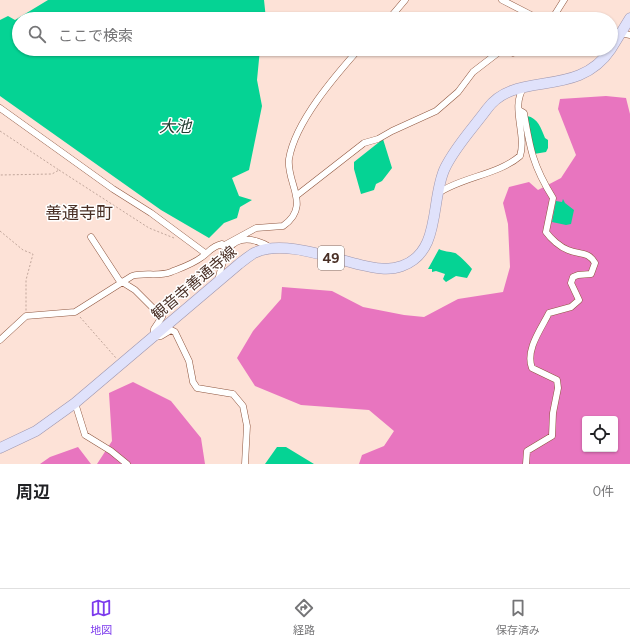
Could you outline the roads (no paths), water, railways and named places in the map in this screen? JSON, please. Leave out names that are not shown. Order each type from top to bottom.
[{"type":"main road","name":"観音寺善通寺線","points":[[621,33],[630,18]]},
{"type":"main road","name":"観音寺善通寺線","points":[[0,448],[36,431],[75,403],[217,282],[254,253],[271,249],[296,249],[373,268],[401,267],[416,258],[429,239],[437,194],[445,168],[490,105],[501,96],[524,87],[569,80],[589,72],[604,56]]},
{"type":"street","points":[[502,0],[525,12]]},
{"type":"street","points":[[556,12],[564,0]]},
{"type":"street","points":[[394,12],[403,1]]},
{"type":"street","points":[[217,282],[225,248],[256,228],[283,226],[295,213],[296,196],[289,160],[304,120],[354,56]]},
{"type":"street","points":[[296,196],[364,143],[378,139],[436,111],[458,92],[473,72],[494,56]]},
{"type":"street","points":[[437,194],[447,188],[498,168],[520,156],[522,144],[519,110],[520,92],[524,87]]},
{"type":"street","points":[[0,108],[113,189],[151,213],[205,253]]},
{"type":"street","points":[[519,110],[524,113],[530,150],[539,176],[553,198],[546,232],[549,237],[565,249],[590,255],[595,263],[590,274],[573,277],[571,283],[579,300],[571,307],[549,313],[533,345],[530,357],[532,368],[556,380],[558,388],[553,412],[552,436],[527,451],[526,464]]},
{"type":"street","points":[[91,237],[119,280],[136,290],[162,317],[154,329],[154,337],[161,336],[171,330],[175,332],[189,362],[193,382],[197,388],[233,394],[243,406],[247,426],[245,464]]},
{"type":"street","points":[[225,248],[245,240],[268,245],[271,249]]},
{"type":"street","points":[[0,340],[26,316],[75,312],[123,281],[139,274],[155,275],[171,272],[188,265],[217,245],[222,244],[225,248]]},
{"type":"street","points":[[75,403],[85,435],[111,451],[127,464]]},
{"type":"water","name":"大池","points":[[48,0],[264,0],[265,12],[28,12]]},
{"type":"water","name":"大池","points":[[8,16],[12,18],[12,56],[259,56],[257,80],[262,106],[249,170],[232,178],[239,196],[252,200],[240,207],[237,218],[224,223],[209,238],[161,210],[0,96],[0,20]]},
{"type":"water","points":[[527,116],[536,121],[545,138],[548,140],[548,148],[546,152],[534,154]]},
{"type":"water","points":[[383,139],[392,168],[382,181],[376,184],[374,190],[361,194],[354,169],[354,162]]},
{"type":"water","points":[[563,199],[565,203],[574,210],[571,224],[566,225],[552,222],[556,201],[562,202]]},
{"type":"water","points":[[439,249],[455,253],[467,263],[472,269],[467,278],[456,276],[446,282],[443,279],[445,274],[436,271],[432,272],[432,269],[428,269]]},
{"type":"water","points":[[277,447],[286,447],[314,464],[265,464]]},
{"type":"district","name":"善通寺町","points":[[79,213]]}]
